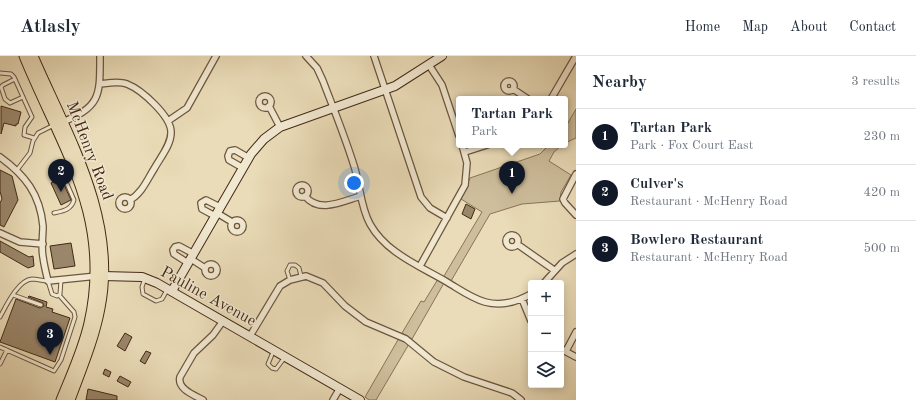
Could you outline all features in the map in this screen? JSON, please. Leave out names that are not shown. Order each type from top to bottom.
[{"type":"main road","name":"McHenry Road","points":[[24,56],[58,123]]},
{"type":"main road","name":"McHenry Road","points":[[33,56],[82,186],[87,203],[99,276],[100,307],[93,336],[70,400]]},
{"type":"main road","name":"McHenry Road","points":[[61,400],[86,335],[99,276]]},
{"type":"street","points":[[58,123],[75,117],[88,109],[98,95],[100,84],[100,56]]},
{"type":"street","points":[[168,121],[187,108],[216,56]]},
{"type":"street","points":[[306,56],[317,68],[333,107],[354,167],[361,196],[370,223],[382,241],[397,253],[485,302],[505,303],[522,299],[528,296]]},
{"type":"street","points":[[374,56],[421,197],[430,208],[447,218]]},
{"type":"street","points":[[170,290],[191,259],[249,158],[264,139],[280,127],[386,89],[410,78],[442,56]]},
{"type":"street","points":[[553,96],[576,56]]},
{"type":"street","points":[[429,65],[442,85],[456,127]]},
{"type":"street","points":[[100,84],[118,83],[132,87],[144,94],[168,121],[171,134],[167,146],[138,195],[130,200]]},
{"type":"street","points":[[513,89],[524,96]]},
{"type":"street","points":[[269,106],[280,127]]},
{"type":"street","points":[[420,266],[465,185],[467,163],[463,148]]},
{"type":"street","points":[[465,152],[478,148]]},
{"type":"street","points":[[243,168],[229,160],[228,154],[230,151],[235,150],[249,158]]},
{"type":"street","points":[[0,157],[17,170],[31,188],[38,202],[42,225],[42,256],[48,281],[99,276]]},
{"type":"street","points":[[576,174],[563,199],[576,215]]},
{"type":"street","points":[[305,196],[313,204],[324,206],[361,196]]},
{"type":"street","points":[[217,212],[232,222]]},
{"type":"street","points":[[0,232],[20,242],[43,244]]},
{"type":"street","points":[[517,244],[554,270]]},
{"type":"street","points":[[546,280],[554,270],[576,254]]},
{"type":"street","points":[[191,259],[205,268]]},
{"type":"street","name":"Pauline Avenue","points":[[99,276],[130,276],[145,278],[170,290],[360,400]]},
{"type":"street","points":[[250,336],[280,286],[301,276],[313,278],[323,283],[345,306],[366,322],[406,339],[434,362],[464,377],[512,393],[521,400]]},
{"type":"street","points":[[522,299],[529,316]]},
{"type":"street","points":[[203,400],[181,386],[179,381],[194,353],[213,335],[223,321]]},
{"type":"street","points":[[564,349],[576,332]]},
{"type":"street","points":[[564,351],[576,357]]},
{"type":"street","points":[[333,400],[340,388]]},
{"type":"lane","points":[[0,73],[11,74],[15,79],[32,117],[25,127],[24,135],[34,138]]},
{"type":"lane","points":[[15,79],[1,87],[5,100],[10,103],[23,97]]},
{"type":"lane","points":[[17,170],[30,153],[34,138],[38,133],[58,123]]},
{"type":"lane","points":[[54,213],[67,210],[72,205],[74,200],[60,168]]},
{"type":"lane","points":[[290,280],[287,272],[290,265],[295,264],[299,268],[301,276]]},
{"type":"lane","points":[[145,278],[142,287],[143,294],[156,301],[162,299],[170,290]]},
{"type":"lane","points":[[0,317],[13,295],[26,281],[32,279],[48,281],[52,294],[59,295],[74,312],[75,317],[61,360],[54,371],[0,347]]},
{"type":"lane","points":[[59,295],[61,280]]},
{"type":"lane","points":[[13,295],[41,305]]},
{"type":"lane","points":[[0,364],[7,350]]},
{"type":"lane","points":[[274,350],[268,359],[270,367],[276,369],[285,357]]},
{"type":"shaded area","points":[[576,109],[576,138],[568,142],[568,123]]},
{"type":"shaded area","points":[[546,148],[559,148],[554,152],[549,161],[571,175],[561,192],[560,201],[522,204],[490,214],[451,281],[444,276],[482,212],[461,199],[470,178],[540,154]]},
{"type":"shaded area","points":[[438,279],[444,283],[412,339],[402,333],[421,301],[424,302]]},
{"type":"shaded area","points":[[399,338],[409,344],[376,400],[369,400],[365,397]]},
{"type":"building","points":[[1,106],[21,112],[18,124],[16,124],[16,126],[4,123],[1,134]]},
{"type":"building","points":[[0,170],[12,176],[18,200],[4,227],[0,225],[0,203],[2,199],[0,191]]},
{"type":"building","points":[[61,178],[71,200],[61,205],[51,183]]},
{"type":"building","points":[[466,204],[475,209],[471,219],[462,214]]},
{"type":"building","points":[[0,241],[29,257],[33,256],[34,266],[28,268],[0,252]]},
{"type":"building","points":[[71,243],[75,266],[54,269],[50,246]]},
{"type":"building","points":[[29,296],[47,302],[46,307],[53,309],[52,312],[70,318],[55,362],[0,342],[16,299],[40,308],[44,306],[43,303],[28,297]]},
{"type":"building","points":[[125,333],[132,337],[125,351],[117,346]]},
{"type":"building","points":[[146,351],[151,353],[145,364],[140,361]]},
{"type":"building","points":[[105,369],[111,372],[109,377],[103,374]]},
{"type":"building","points":[[120,376],[131,382],[128,387],[117,381]]},
{"type":"building","points":[[88,389],[117,396],[117,400],[86,400]]},
{"type":"place","name":"Culver's","points":[[61,192]]},
{"type":"place","name":"Tartan Park","points":[[512,194]]},
{"type":"place","name":"Bowlero Restaurant","points":[[50,355]]}]
